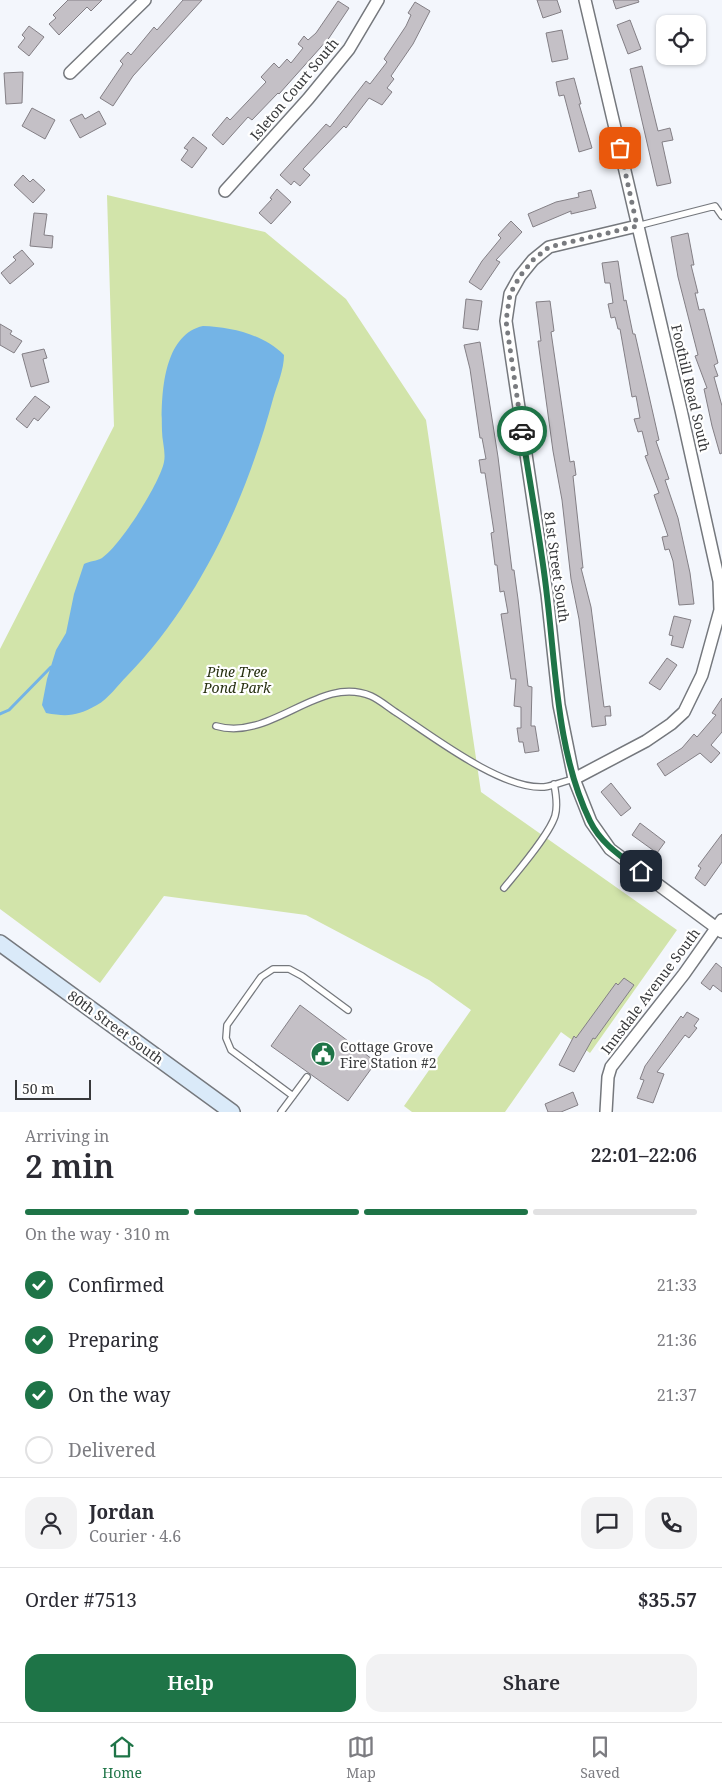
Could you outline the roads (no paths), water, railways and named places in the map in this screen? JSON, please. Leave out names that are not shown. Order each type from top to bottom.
[{"type":"main road","name":"80th Street South","points":[[0,943],[232,1112]]},
{"type":"street","points":[[70,73],[145,0]]},
{"type":"street","name":"Isleton Court South","points":[[225,191],[308,99],[349,49],[378,0]]},
{"type":"street","name":"Foothill Road South","points":[[574,779],[646,741],[671,724],[684,712],[702,675],[720,610],[718,580],[584,0]]},
{"type":"street","name":"81st Street South","points":[[637,226],[549,247],[533,260],[520,276],[507,303],[506,321],[547,594],[559,705],[574,779],[591,822],[610,849],[720,927]]},
{"type":"street","name":"Innsdale Avenue South","points":[[606,1112],[608,1077],[611,1067],[720,927]]},
{"type":"lane","points":[[637,226],[715,206],[722,216]]},
{"type":"lane","points":[[216,726],[242,730],[259,726],[342,692],[371,696],[474,762],[510,781],[545,787],[574,779]]},
{"type":"lane","points":[[504,888],[547,831],[555,816],[557,800],[554,784]]},
{"type":"lane","points":[[292,1096],[232,1050],[226,1038],[227,1025],[261,977],[273,969],[288,969],[302,976],[348,1010]]},
{"type":"lane","points":[[281,1112],[307,1077]]},
{"type":"water","points":[[203,326],[225,328],[246,333],[266,342],[284,355],[282,372],[262,437],[234,511],[198,582],[177,615],[153,647],[113,692],[97,705],[78,713],[60,715],[46,713],[42,705],[47,679],[56,650],[66,633],[74,594],[84,564],[102,558],[119,541],[138,513],[161,472],[164,462],[162,402],[167,370],[172,354],[179,342],[189,332]]},
{"type":"waterway","points":[[0,714],[9,710],[51,667]]},
{"type":"place","name":"Cottage Grove Fire Station #2","points":[[323,1054]]},
{"type":"park label","name":"Pine Tree Pond Park","points":[[237,680]]}]
